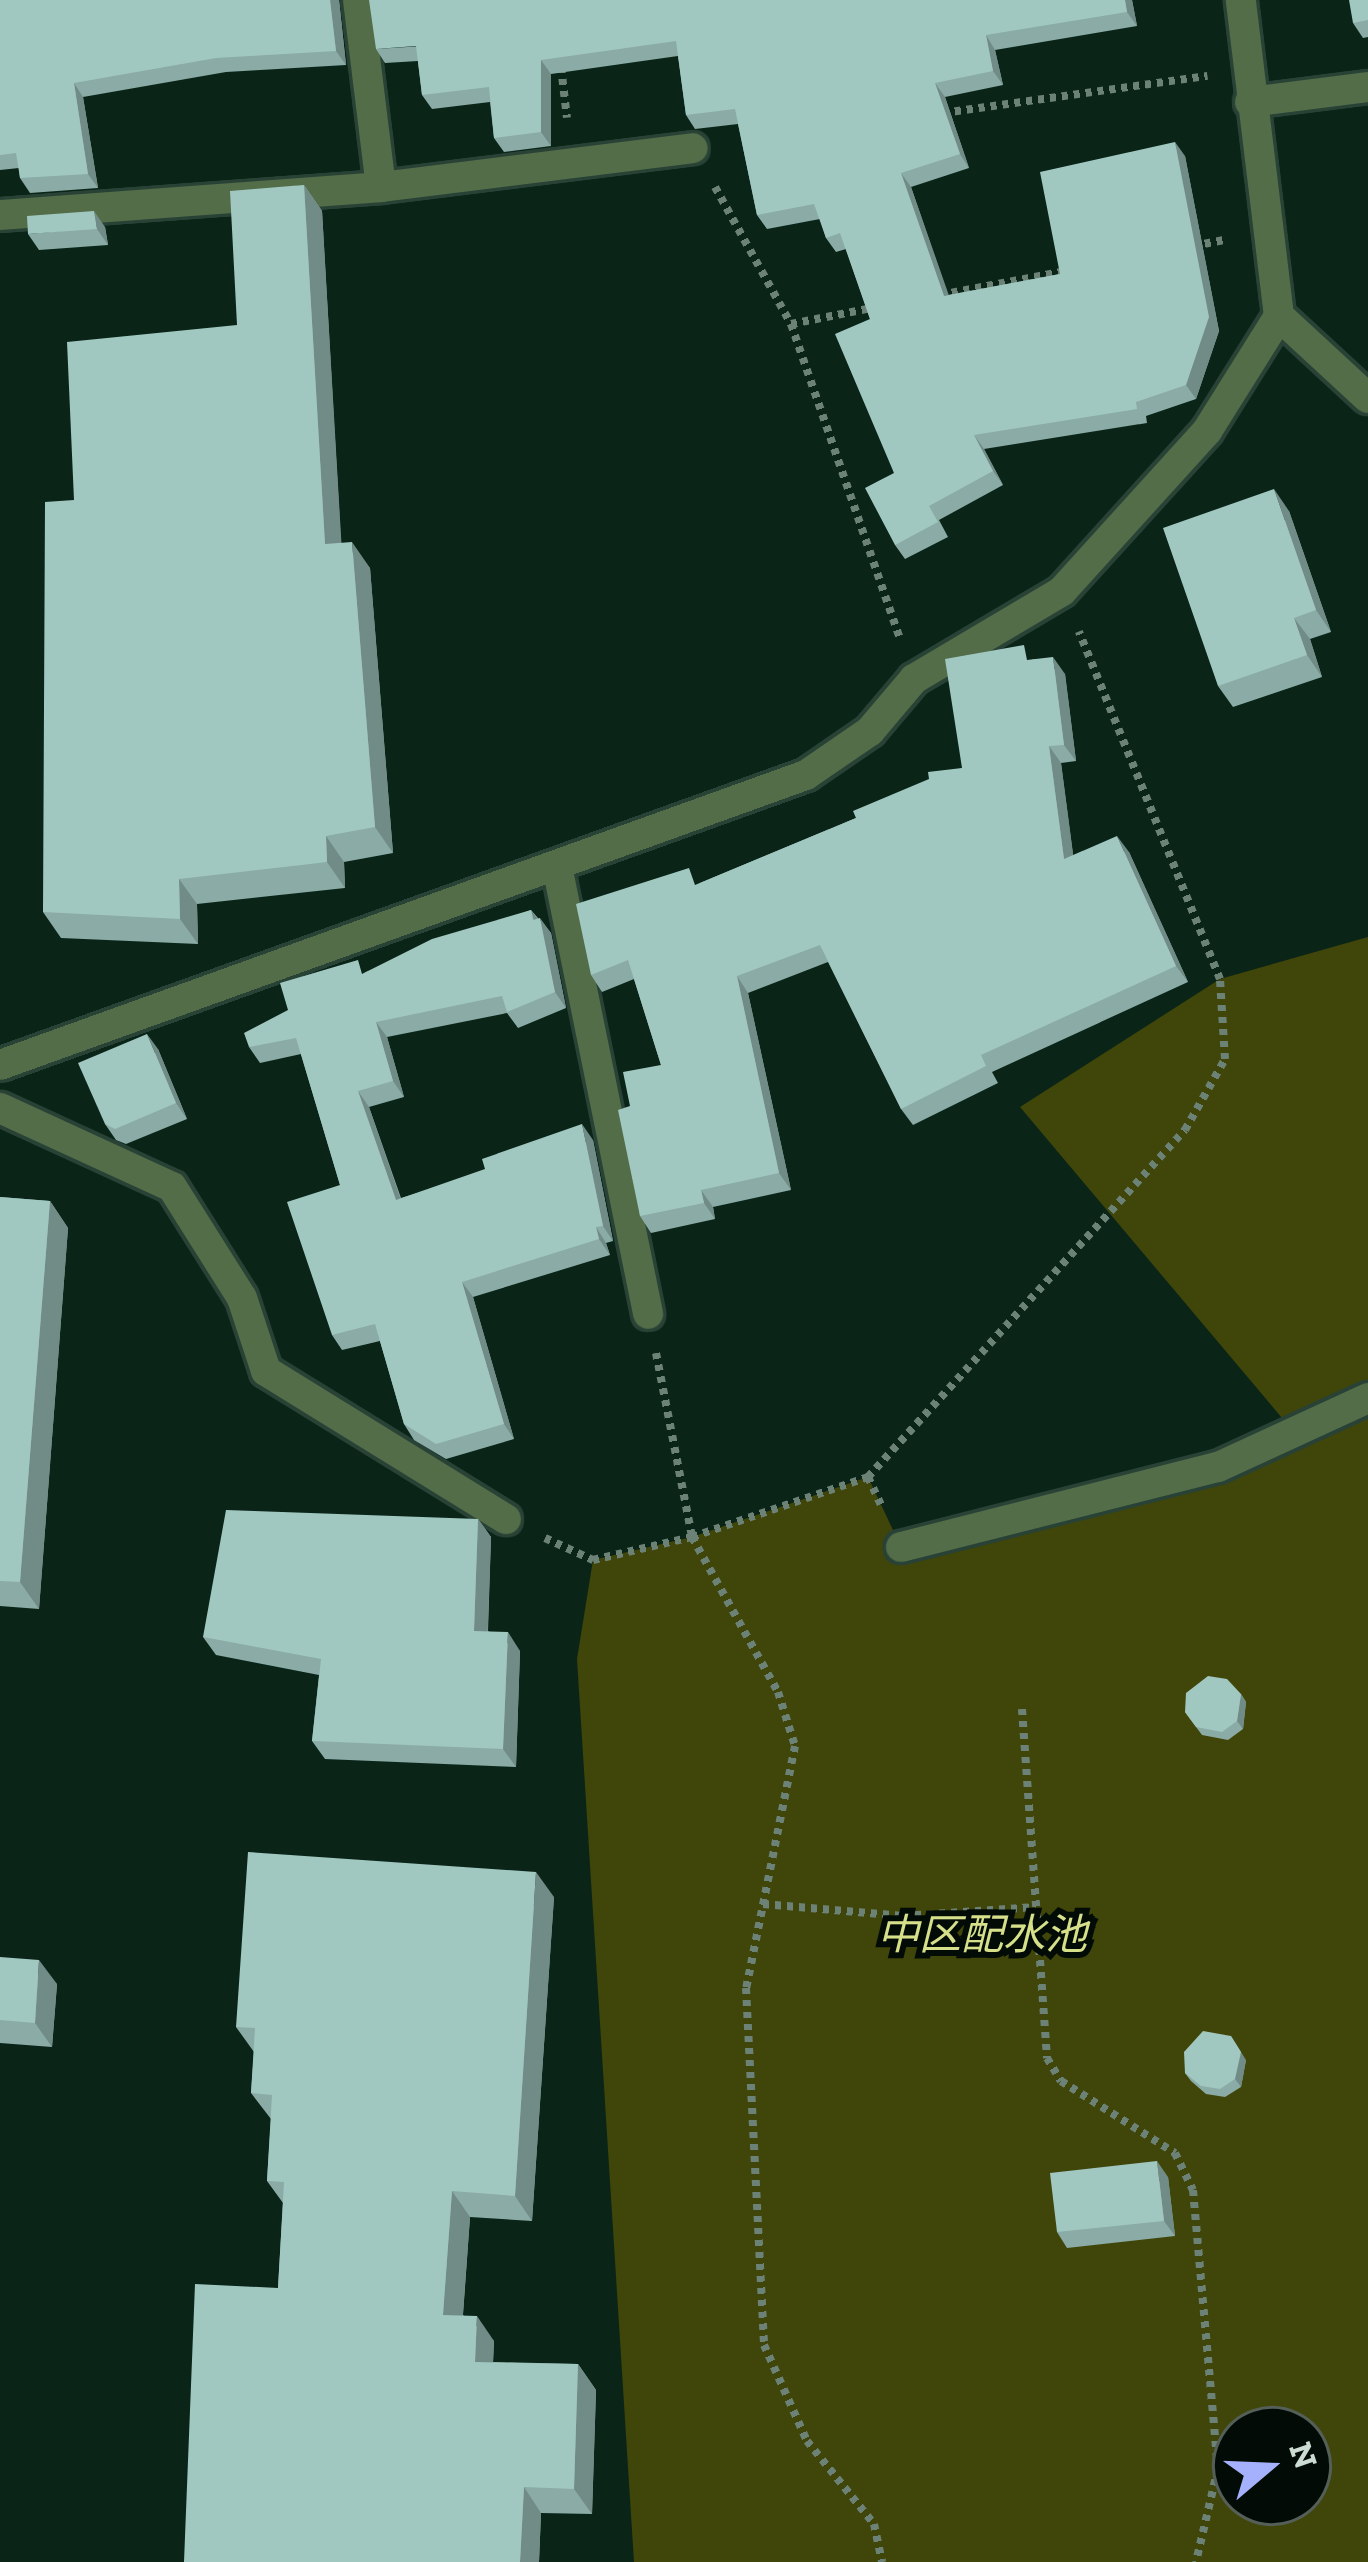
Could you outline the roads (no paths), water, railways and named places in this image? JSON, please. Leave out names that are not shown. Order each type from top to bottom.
[{"type":"street","points":[[358,0],[381,187]]},
{"type":"street","points":[[0,1065],[806,775],[870,731],[914,679],[1062,591],[1207,431],[1279,316],[1241,0]]},
{"type":"street","points":[[1250,102],[1368,87]]},
{"type":"street","points":[[0,215],[381,187],[693,148]]},
{"type":"street","points":[[1279,316],[1368,398]]},
{"type":"street","points":[[556,866],[648,1314]]},
{"type":"street","points":[[0,1108],[172,1187],[242,1298],[266,1372],[506,1519]]},
{"type":"street","points":[[902,1547],[1219,1468],[1368,1398]]},
{"type":"park label","name":"中区配水池","points":[[982,1935]]}]
